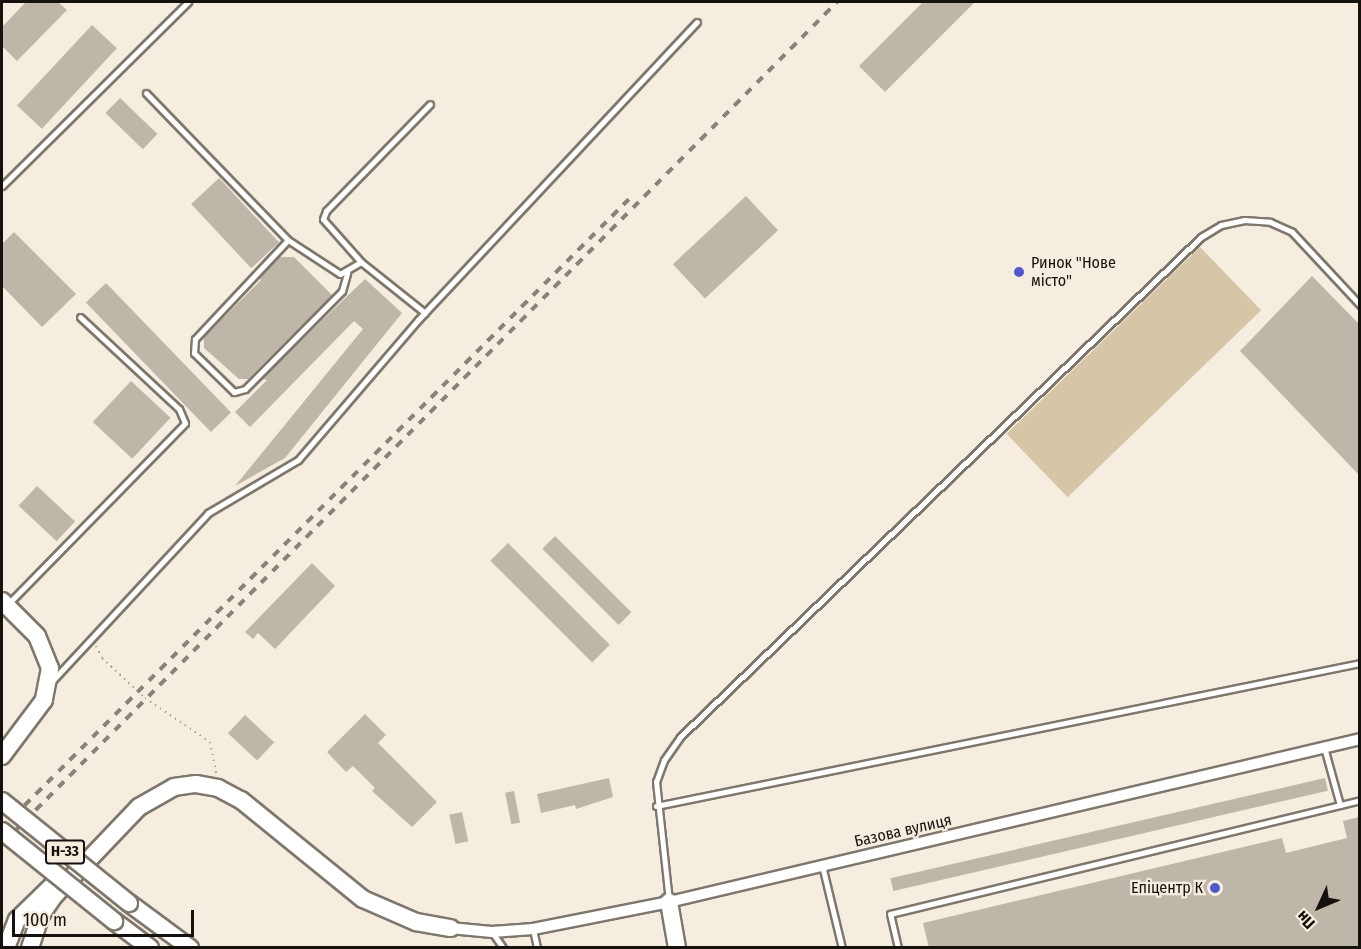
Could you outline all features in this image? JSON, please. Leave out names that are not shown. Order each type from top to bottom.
[{"type":"main road","points":[[4,603],[45,648],[50,684],[35,715],[4,746]]},
{"type":"main road","points":[[30,948],[41,915],[54,896],[139,807],[174,787],[196,784],[218,788],[241,800],[363,899],[416,922],[450,928]]},
{"type":"main road","name":"Н-33","points":[[2,801],[129,903],[190,948]]},
{"type":"main road","name":"Н-33","points":[[2,831],[150,948]]},
{"type":"main road","points":[[6,948],[17,920],[28,906],[107,839]]},
{"type":"main road","points":[[669,902],[677,948]]},
{"type":"street","name":"Базова вулиця","points":[[450,928],[492,932],[532,929],[669,902],[1359,739]]},
{"type":"lane","points":[[2,186],[188,2]]},
{"type":"lane","points":[[50,684],[208,513],[298,460],[425,313],[697,22]]},
{"type":"lane","points":[[146,93],[288,240],[340,273],[347,273]]},
{"type":"lane","points":[[425,313],[361,262],[325,226],[326,211],[430,104]]},
{"type":"lane","points":[[669,902],[656,806],[656,782],[664,760],[680,737],[1201,237],[1221,225],[1244,220],[1270,222],[1292,232],[1359,305]]},
{"type":"lane","points":[[288,240],[195,339],[194,353],[234,392],[245,389],[342,291],[347,273],[361,262]]},
{"type":"lane","points":[[4,603],[185,423],[179,409],[80,317]]},
{"type":"lane","points":[[656,806],[1359,663]]},
{"type":"lane","points":[[1324,747],[1340,805]]},
{"type":"lane","points":[[898,948],[890,914],[1359,800]]},
{"type":"lane","points":[[822,866],[842,948]]},
{"type":"lane","points":[[532,929],[537,948]]},
{"type":"lane","points":[[492,932],[503,948]]},
{"type":"path","points":[[92,639],[102,658],[146,699],[210,742],[218,788]]},
{"type":"shaded area","points":[[1200,247],[1261,310],[1068,497],[1006,434]]},
{"type":"building","points":[[26,2],[58,2],[67,10],[17,61],[2,46],[2,27]]},
{"type":"building","points":[[923,2],[975,2],[885,92],[859,66]]},
{"type":"building","points":[[92,25],[117,48],[42,129],[17,105]]},
{"type":"building","points":[[120,98],[157,134],[143,149],[105,113]]},
{"type":"building","points":[[219,178],[279,242],[251,268],[191,204]]},
{"type":"building","points":[[746,196],[778,230],[705,299],[673,264]]},
{"type":"building","points":[[14,232],[76,294],[42,327],[2,286],[2,244]]},
{"type":"building","points":[[278,257],[294,257],[332,295],[248,379],[239,379],[204,348],[204,337],[261,280],[259,278]]},
{"type":"building","points":[[1312,276],[1359,324],[1359,475],[1240,351]]},
{"type":"building","points":[[365,279],[402,313],[285,458],[235,486],[363,329],[354,321],[250,427],[235,412],[267,380],[261,379]]},
{"type":"building","points":[[106,283],[231,412],[211,432],[86,302]]},
{"type":"building","points":[[131,381],[170,418],[132,459],[93,422]]},
{"type":"building","points":[[37,486],[75,521],[57,541],[19,506]]},
{"type":"building","points":[[555,536],[631,612],[619,625],[542,549]]},
{"type":"building","points":[[508,543],[610,645],[592,663],[490,561]]},
{"type":"building","points":[[312,563],[335,586],[275,649],[258,633],[253,639],[245,632]]},
{"type":"building","points":[[365,714],[386,735],[378,743],[437,802],[412,827],[372,791],[375,788],[353,766],[346,772],[327,752]]},
{"type":"building","points":[[245,715],[274,742],[257,761],[228,733]]},
{"type":"building","points":[[609,778],[613,797],[576,809],[575,805],[541,813],[537,794]]},
{"type":"building","points":[[1325,778],[1328,791],[893,891],[890,878]]},
{"type":"building","points":[[514,791],[520,822],[511,824],[505,793]]},
{"type":"building","points":[[462,812],[468,841],[456,844],[449,815]]},
{"type":"building","name":"Епіцентр К","points":[[1359,817],[1359,948],[929,948],[923,923],[1282,838],[1286,853],[1347,838],[1343,821]]},
{"type":"railway","points":[[2,844],[837,2]]},
{"type":"railway","points":[[2,828],[631,197]]},
{"type":"place","name":"Ринок \"Нове місто\"","points":[[1019,272]]},
{"type":"place","name":"Епіцентр К","points":[[1215,888]]}]
